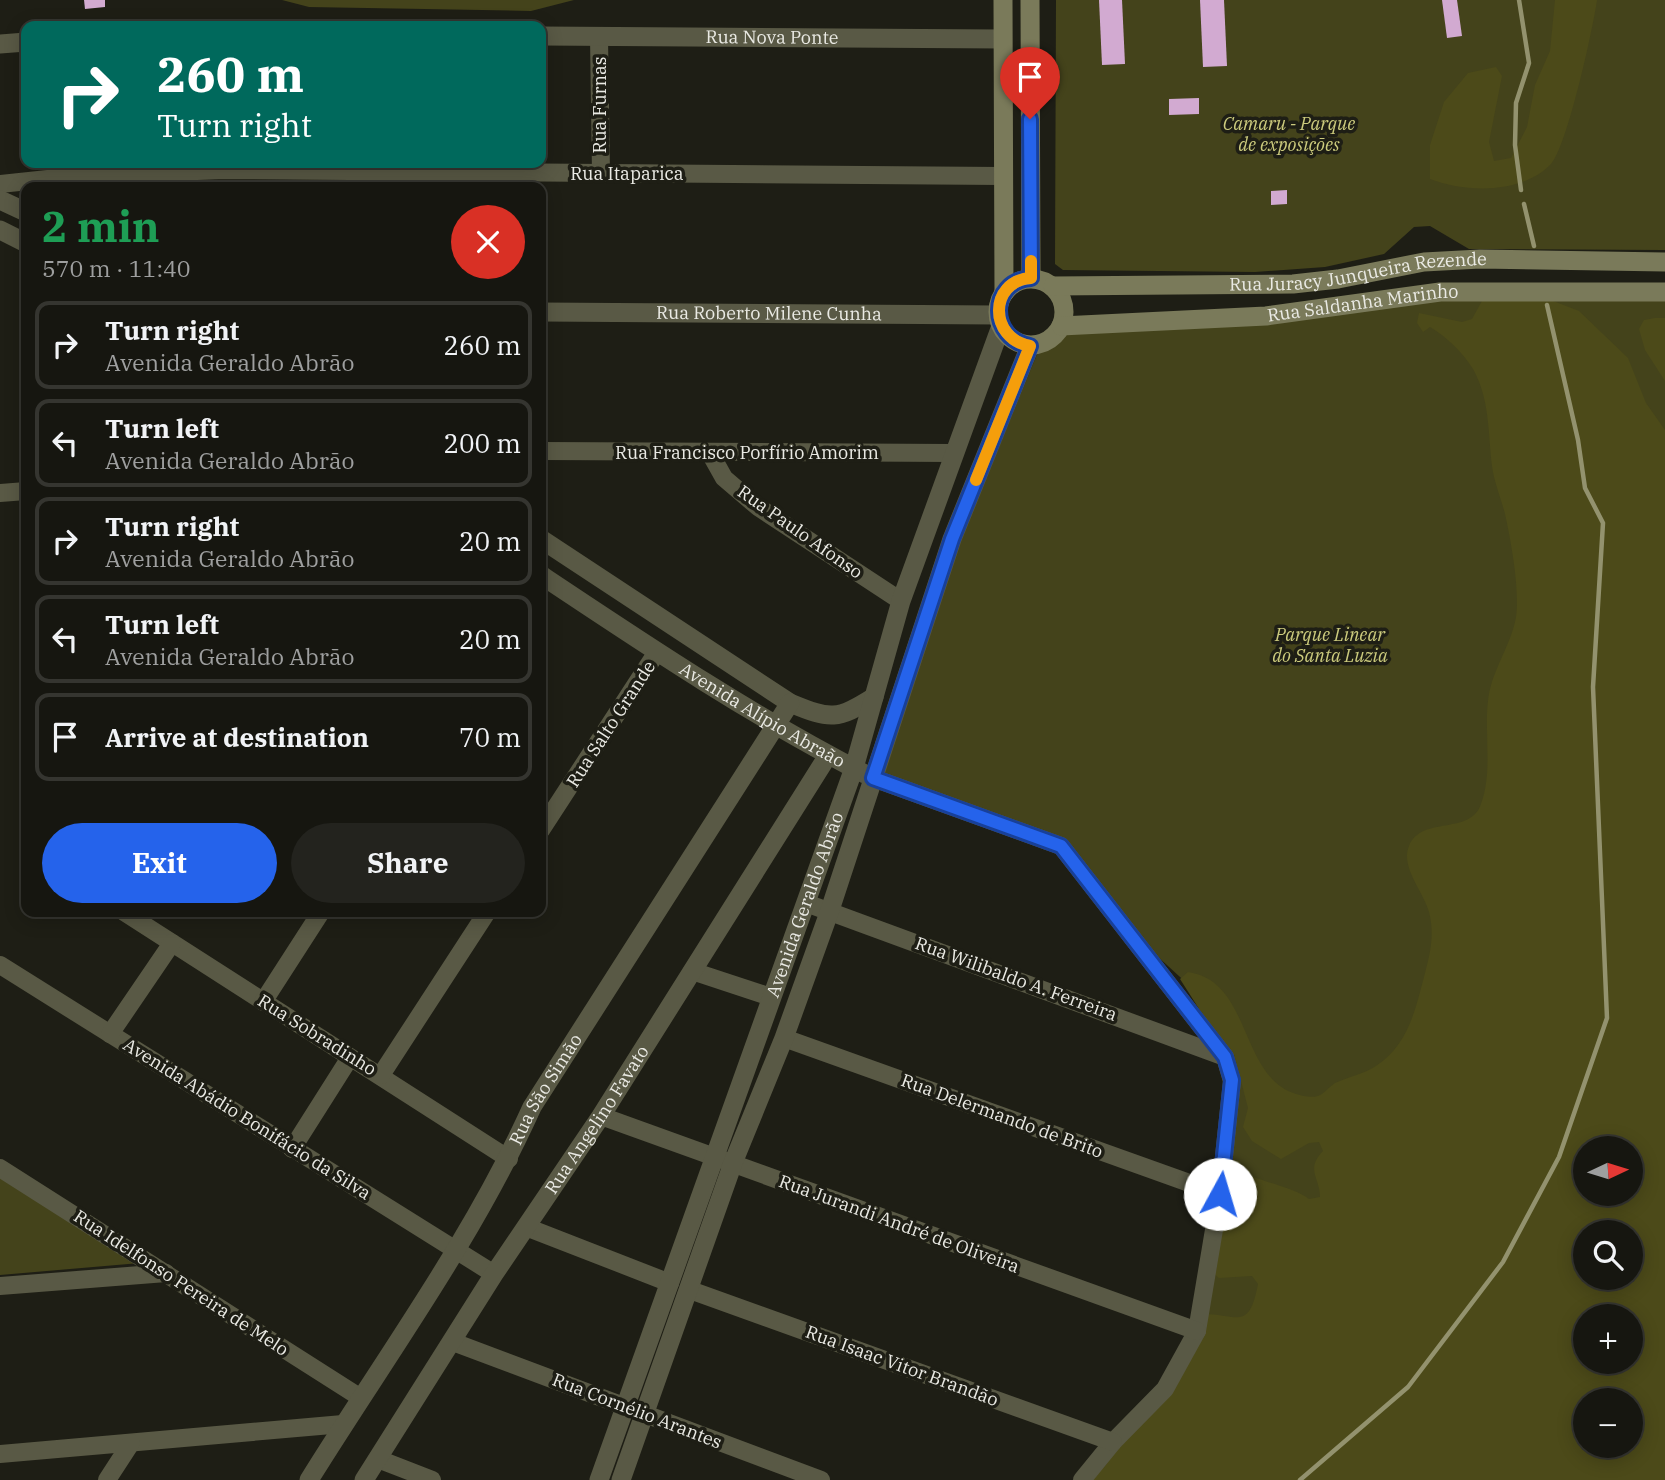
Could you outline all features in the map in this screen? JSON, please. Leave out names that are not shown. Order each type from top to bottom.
[{"type":"main road","name":"Avenida Geraldo Abrão","points":[[1000,321],[1003,293],[1003,0]]},
{"type":"main road","points":[[1030,0],[1031,278]]},
{"type":"main road","points":[[1002,39],[1030,39]]},
{"type":"main road","name":"Rua Juracy Junqueira Rezende","points":[[1053,286],[1293,284],[1424,262],[1480,259],[1665,262]]},
{"type":"main road","points":[[1000,321],[1012,340],[1030,346],[1045,343],[1061,326],[1064,304],[1053,286],[1031,278],[1013,283],[1003,293]]},
{"type":"main road","name":"Rua Saldanha Marinho","points":[[1061,326],[1266,316],[1440,292],[1665,292]]},
{"type":"street","name":"Rua Nova Ponte","points":[[546,36],[1002,39]]},
{"type":"street","name":"Rua Furnas","points":[[600,37],[601,173]]},
{"type":"street","points":[[0,44],[21,42]]},
{"type":"street","name":"Rua Itaparica","points":[[53,182],[206,168]]},
{"type":"street","name":"Rua Itaparica","points":[[265,168],[527,181],[601,173],[1002,176]]},
{"type":"street","name":"Rua Itaparica","points":[[0,184],[21,183]]},
{"type":"street","points":[[0,200],[21,210]]},
{"type":"street","points":[[0,230],[21,240]]},
{"type":"street","name":"Rua Roberto Milene Cunha","points":[[546,312],[1000,321]]},
{"type":"street","name":"Avenida Geraldo Abrão","points":[[599,1480],[635,1411],[690,1290],[771,997],[854,768],[901,601],[1000,321]]},
{"type":"street","name":"Avenida Geraldo Abrão","points":[[621,1480],[635,1411],[670,1283],[724,1161],[784,1038],[830,910],[952,539],[1030,346]]},
{"type":"street","name":"Rua Francisco Porfírio Amorim","points":[[546,451],[953,453]]},
{"type":"street","name":"Rua Paulo Afonso","points":[[710,453],[724,478],[748,500],[901,601]]},
{"type":"street","points":[[0,493],[21,491]]},
{"type":"street","points":[[928,529],[952,539]]},
{"type":"street","name":"Avenida Alípio Abraão","points":[[546,542],[790,703],[833,718],[847,714],[874,697]]},
{"type":"street","name":"Avenida Alípio Abraão","points":[[546,578],[657,652],[827,757],[873,778],[1061,846],[1225,1057],[1232,1080],[1220,1194],[1197,1331],[1165,1389],[1113,1442],[1082,1480]]},
{"type":"street","name":"Rua Salto Grande","points":[[546,822],[657,652]]},
{"type":"street","name":"Rua São Simão","points":[[309,1480],[458,1250],[509,1159],[532,1107],[790,703]]},
{"type":"street","name":"Rua Angelino Favato","points":[[364,1480],[494,1274],[601,1116],[827,757]]},
{"type":"street","name":"Rua Wilibaldo A. Ferreira","points":[[806,903],[1225,1057]]},
{"type":"street","points":[[263,1002],[318,917]]},
{"type":"street","points":[[381,1075],[484,917]]},
{"type":"street","name":"Rua Sobradinho","points":[[151,919],[172,943],[349,1059],[381,1075],[509,1159]]},
{"type":"street","points":[[110,1034],[172,943]]},
{"type":"street","name":"Avenida Abádio Bonifácio da Silva","points":[[0,965],[494,1274]]},
{"type":"street","points":[[691,971],[771,997]]},
{"type":"street","name":"Rua Delermando de Brito","points":[[784,1038],[1220,1194]]},
{"type":"street","points":[[292,1149],[349,1059]]},
{"type":"street","name":"Rua Jurandi André de Oliveira","points":[[601,1116],[1197,1331]]},
{"type":"street","name":"Rua Idelfonso Pereira de Melo","points":[[0,1168],[361,1398]]},
{"type":"street","points":[[526,1227],[670,1283]]},
{"type":"street","points":[[0,1286],[166,1273]]},
{"type":"street","name":"Rua Isaac Vitor Brandão","points":[[690,1290],[1113,1442]]},
{"type":"street","name":"Rua Cornélio Arantes","points":[[453,1342],[821,1480]]},
{"type":"street","points":[[0,1454],[343,1424]]},
{"type":"street","points":[[107,1480],[131,1443]]},
{"type":"street","points":[[378,1459],[432,1480]]},
{"type":"green space","points":[[282,0],[574,0],[531,11],[309,7]]},
{"type":"green space","name":"Camaru - Parque de exposições","points":[[1056,0],[1665,0],[1665,250],[1469,249],[1430,226],[1414,227],[1384,254],[1325,267],[1255,272],[1063,270],[1055,264]]},
{"type":"green space","name":"Parque Linear do Santa Luzia","points":[[1665,292],[1665,1480],[1082,1480],[1165,1389],[1197,1331],[1232,1081],[1214,1008],[1134,935],[1061,846],[873,778],[921,637],[1038,352],[1064,331],[1402,296]]},
{"type":"green space","points":[[0,1177],[140,1263],[0,1275]]},
{"type":"shaded area","points":[[1555,0],[1597,0],[1572,112],[1551,164],[1539,174],[1510,186],[1460,187],[1430,179],[1430,145],[1444,102],[1468,73],[1496,67],[1502,76],[1489,142],[1494,161],[1511,158],[1527,127],[1535,85],[1550,51]]},
{"type":"shaded area","points":[[1548,299],[1579,311],[1628,358],[1646,403],[1665,430],[1665,1480],[1092,1480],[1106,1465],[1204,1314],[1240,1317],[1246,1315],[1250,1309],[1258,1284],[1252,1276],[1219,1278],[1213,1273],[1231,1170],[1235,1166],[1247,1174],[1309,1199],[1320,1197],[1314,1169],[1323,1151],[1319,1142],[1309,1143],[1281,1159],[1252,1141],[1243,1127],[1248,1108],[1234,1054],[1208,1023],[1180,979],[1188,972],[1209,979],[1224,992],[1264,1069],[1278,1084],[1296,1094],[1307,1096],[1320,1095],[1335,1083],[1366,1071],[1387,1058],[1403,1038],[1413,1015],[1428,960],[1432,929],[1429,912],[1410,871],[1407,854],[1409,846],[1415,837],[1424,831],[1467,820],[1481,804],[1487,779],[1487,714],[1490,690],[1510,638],[1517,606],[1512,551],[1493,472],[1487,416],[1479,380],[1459,351],[1430,327],[1423,332],[1417,323],[1419,313],[1462,322],[1472,319],[1482,301]]},
{"type":"shaded area","points":[[1665,318],[1665,381],[1645,350],[1639,329],[1644,320]]},
{"type":"building","points":[[84,0],[105,0],[105,7],[85,9]]},
{"type":"building","points":[[1099,0],[1122,0],[1125,64],[1102,65]]},
{"type":"building","points":[[1200,0],[1224,0],[1227,66],[1203,67]]},
{"type":"building","points":[[1442,0],[1457,0],[1462,36],[1447,38]]},
{"type":"building","points":[[1199,98],[1199,114],[1169,115],[1169,99]]},
{"type":"building","points":[[1287,190],[1287,204],[1271,205],[1271,191]]},
{"type":"waterway","points":[[1519,0],[1529,63],[1516,103],[1515,145],[1521,190]]},
{"type":"waterway","points":[[1524,204],[1534,246]]},
{"type":"waterway","points":[[1300,1480],[1408,1387],[1503,1262],[1559,1157],[1607,1018],[1593,687],[1603,523],[1585,488],[1578,440],[1547,305]]},
{"type":"slow traffic","points":[[976,480],[1030,346],[1012,340],[1004,331],[997,310],[999,300],[1013,283],[1031,278],[1031,261]]},
{"type":"route","points":[[1030,119],[1031,278],[1013,283],[1005,290],[997,310],[1004,331],[1012,340],[1030,346],[952,539],[873,778],[1061,846],[1134,935],[1225,1057],[1232,1080],[1220,1194]]}]
